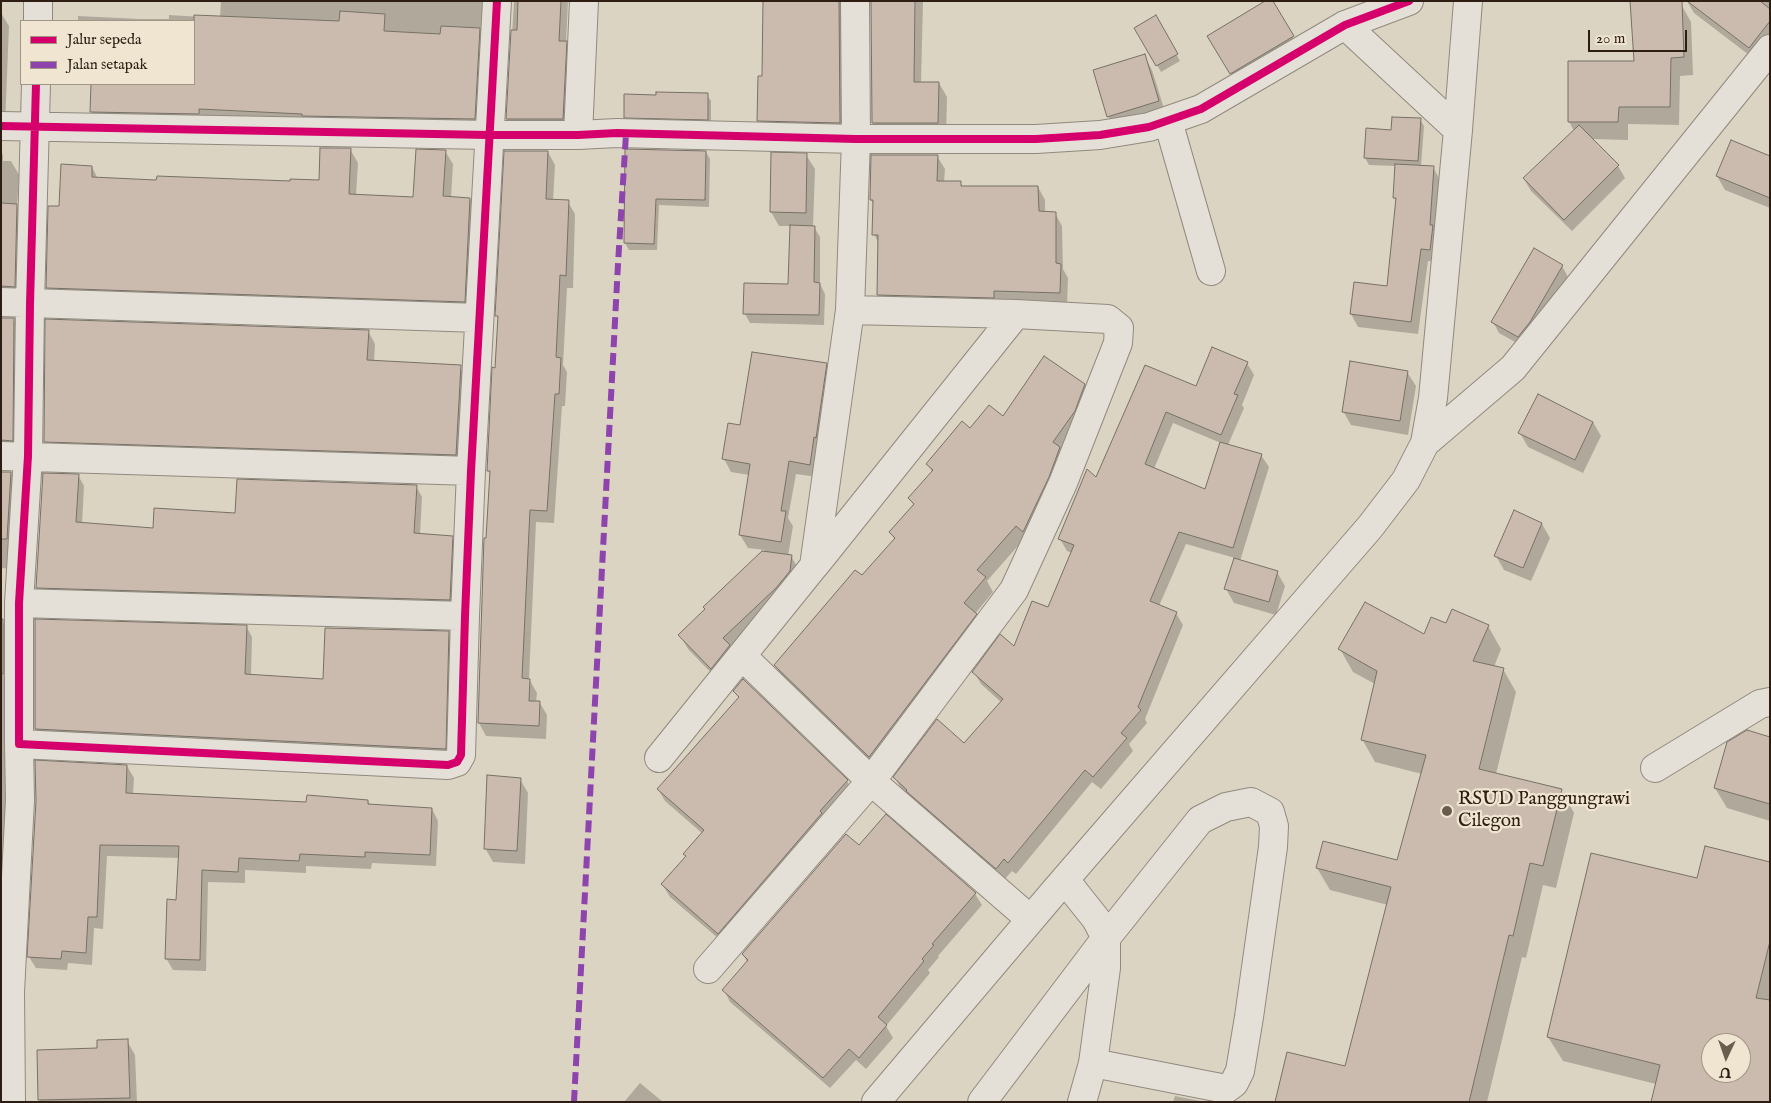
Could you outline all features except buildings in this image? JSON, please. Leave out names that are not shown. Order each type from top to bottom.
[{"type":"street","points":[[38,1],[38,20]]},
{"type":"street","points":[[18,744],[448,765],[457,762],[461,756],[471,472],[497,1]]},
{"type":"street","points":[[584,1],[584,134]]},
{"type":"street","points":[[814,566],[850,310],[856,139],[855,1]]},
{"type":"street","points":[[1,126],[489,135],[618,133],[856,139],[1036,139],[1100,135],[1149,127],[1201,109],[1345,25],[1409,1]]},
{"type":"street","points":[[876,1102],[1030,919],[1370,527],[1406,480],[1425,443],[1433,398],[1468,1]]},
{"type":"street","points":[[1345,25],[1458,130]]},
{"type":"street","points":[[1425,443],[1513,368],[1770,49]]},
{"type":"street","points":[[11,1102],[10,992],[20,800],[18,744],[19,603],[28,456],[36,85]]},
{"type":"street","points":[[1168,121],[1211,271]]},
{"type":"street","points":[[1,302],[479,318]]},
{"type":"street","points":[[708,968],[871,781],[1014,590],[1063,483],[1118,343],[1119,328],[1108,319],[1016,314],[850,310]]},
{"type":"street","points":[[659,758],[1016,314]]},
{"type":"street","points":[[1,456],[471,472]]},
{"type":"street","points":[[19,603],[465,616]]},
{"type":"street","points":[[742,656],[871,781],[1030,919]]},
{"type":"street","points":[[1655,768],[1760,704],[1770,702]]},
{"type":"street","points":[[982,1102],[1106,938],[1200,820],[1226,808],[1251,802],[1270,812],[1274,826],[1273,847],[1248,1026],[1240,1072],[1234,1083],[1226,1089],[1093,1063]]},
{"type":"street","points":[[1065,880],[1096,919],[1106,938],[1106,968],[1093,1063],[1082,1102]]},
{"type":"marked path","points":[[574,1102],[626,134]]},
{"type":"cycle path","points":[[36,85],[28,456],[19,603],[19,744],[448,765],[457,762],[461,755],[471,471],[497,1]]},
{"type":"cycle path","points":[[1,126],[489,135],[617,133],[856,139],[1036,139],[1100,135],[1149,127],[1201,109],[1345,25],[1409,1]]},
{"type":"place","name":"RSUD Panggungrawi Cilegon","points":[[1447,811]]}]
